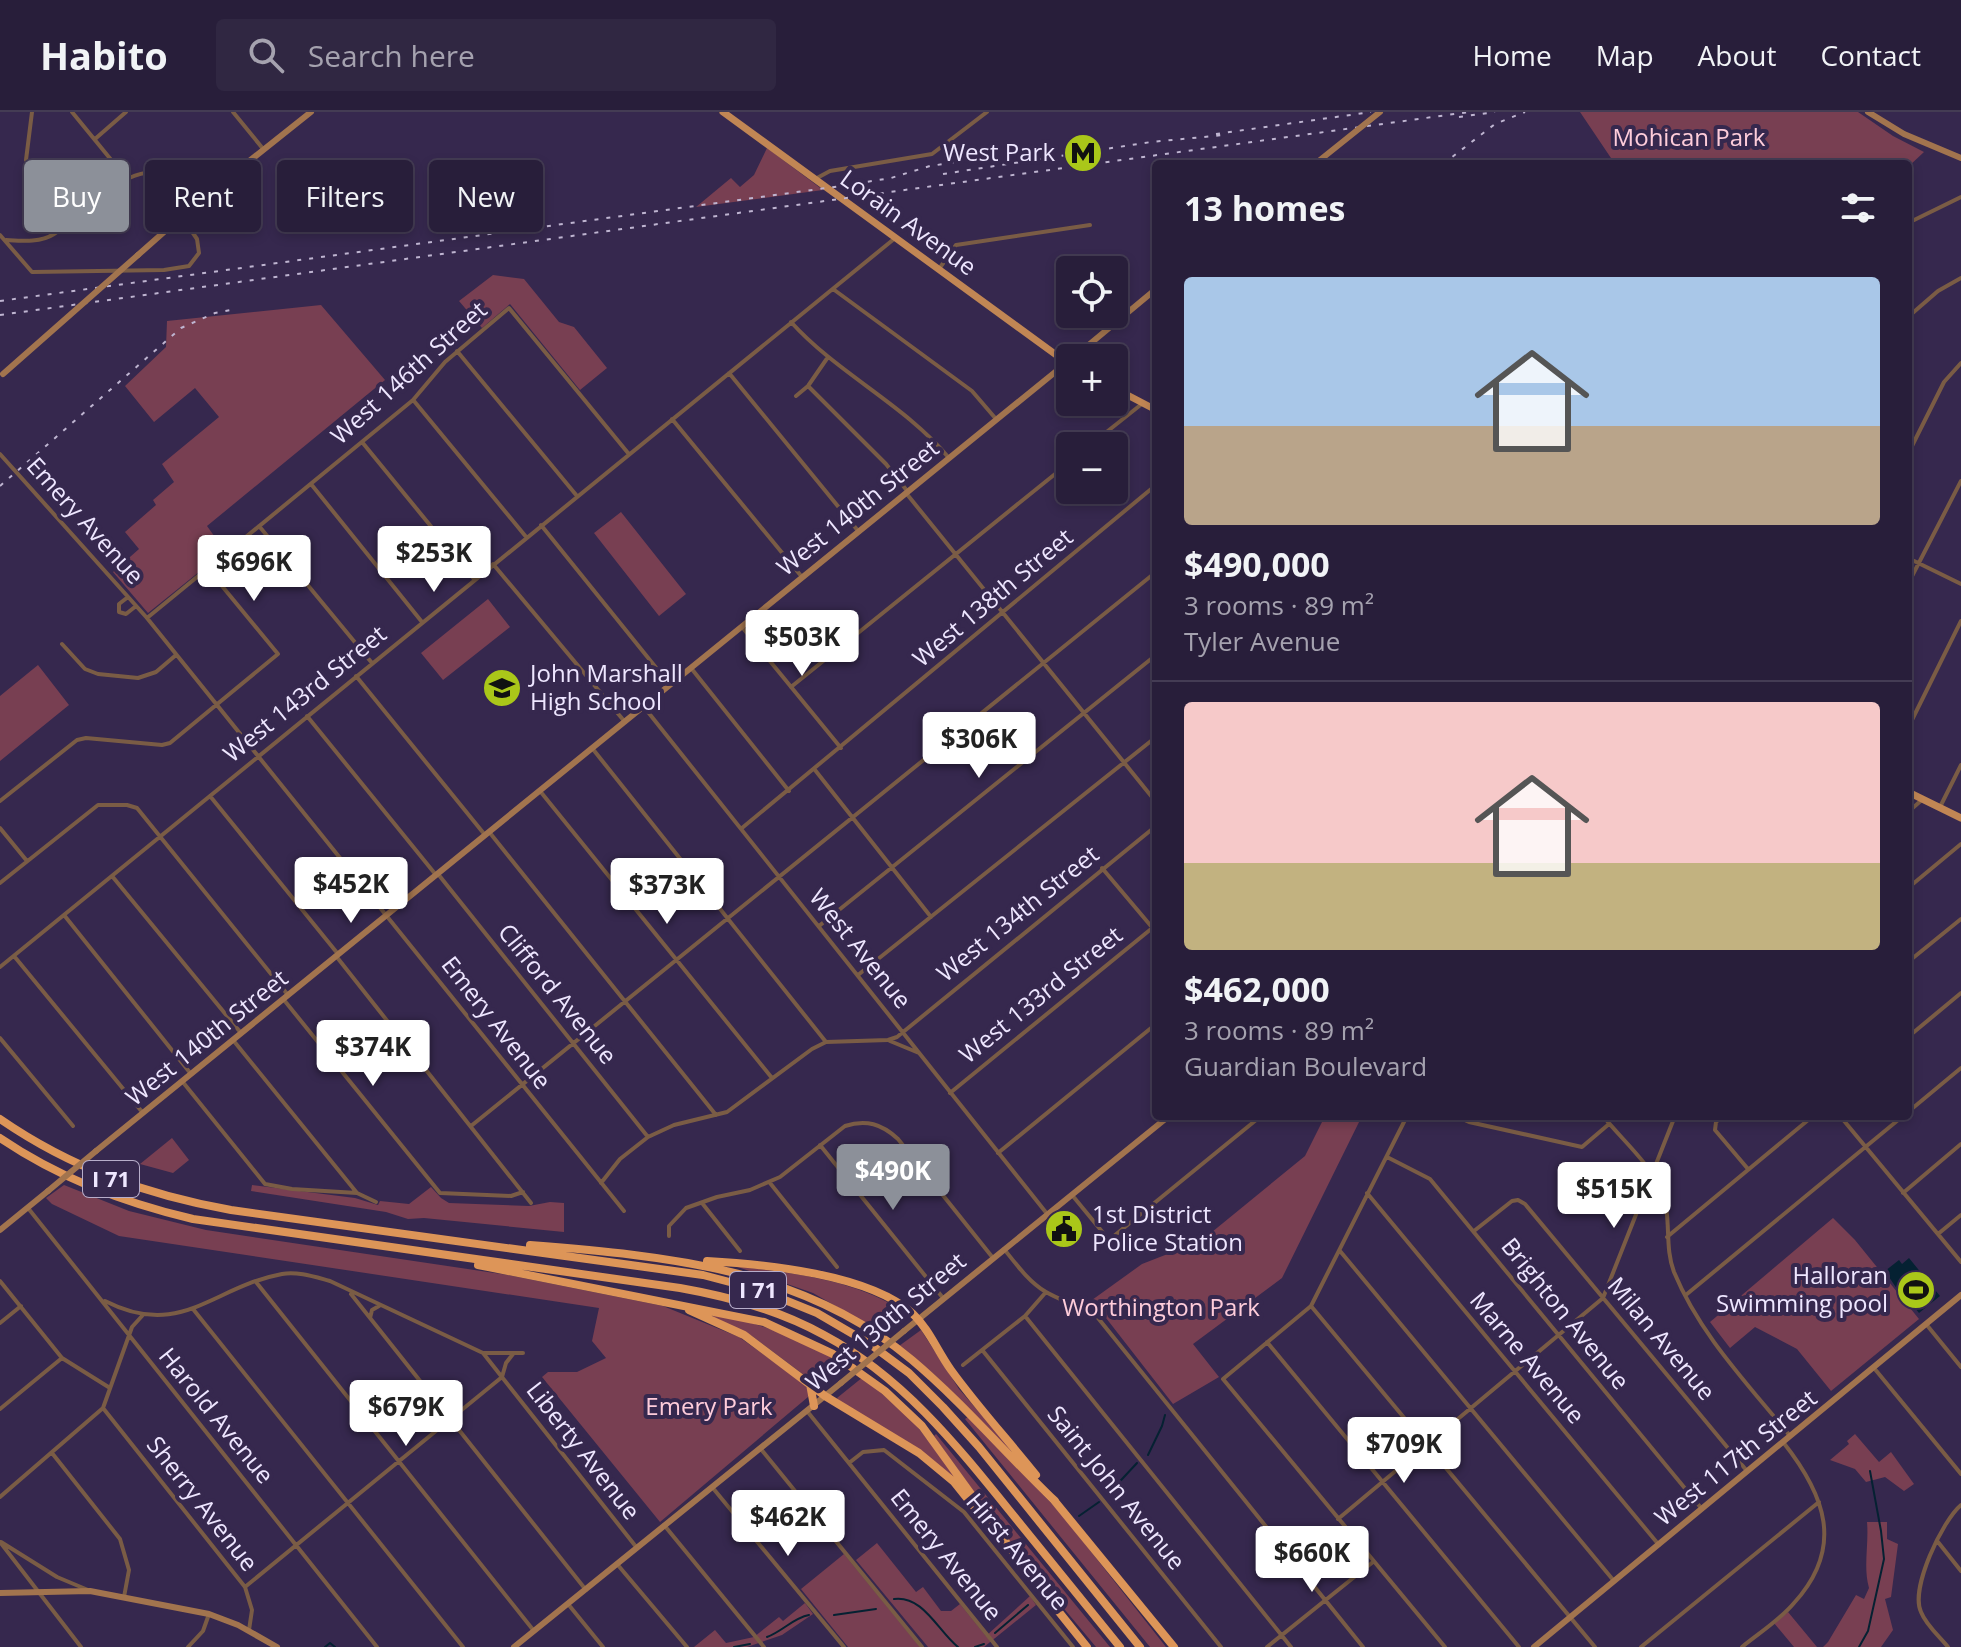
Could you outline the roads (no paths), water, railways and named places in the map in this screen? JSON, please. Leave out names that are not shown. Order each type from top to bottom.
[{"type":"highway","name":"I 71","points":[[0,1119],[85,1168],[154,1194],[231,1210],[703,1275],[785,1299],[836,1323],[889,1357],[943,1407],[1140,1647]]},
{"type":"highway","name":"I 71","points":[[0,1138],[93,1189],[167,1213],[228,1225],[707,1293],[767,1309],[825,1335],[877,1369],[930,1416],[1120,1647]]},
{"type":"highway","points":[[444,1239],[785,1270],[838,1279],[895,1301],[917,1319],[964,1387],[1172,1647]]},
{"type":"highway","points":[[418,1251],[773,1325],[813,1343],[866,1376],[899,1403],[932,1439],[1034,1581]]},
{"type":"highway","points":[[677,1260],[725,1269],[775,1284],[823,1304],[868,1329],[931,1377],[1055,1501]]},
{"type":"highway","points":[[669,1303],[744,1335],[825,1396],[919,1453],[943,1472],[1089,1647]]},
{"type":"highway","points":[[810,1384],[810,1408]]},
{"type":"main road","points":[[251,160],[311,112]]},
{"type":"main road","name":"Lorain Avenue","points":[[723,112],[1056,352]]},
{"type":"main road","points":[[1320,160],[1380,112]]},
{"type":"main road","points":[[1868,112],[1904,134],[1961,158]]},
{"type":"main road","points":[[1,375],[165,232]]},
{"type":"main road","name":"West 140th Street","points":[[1091,344],[1152,292]]},
{"type":"main road","name":"West 140th Street","points":[[0,1230],[1056,373]]},
{"type":"main road","points":[[1128,395],[1152,408]]},
{"type":"main road","points":[[1912,794],[1961,818]]},
{"type":"main road","name":"West 130th Street","points":[[514,1647],[1164,1120]]},
{"type":"main road","name":"West 117th Street","points":[[1534,1647],[1961,1295]]},
{"type":"main road","points":[[0,1593],[90,1591],[209,1614],[249,1630],[277,1647]]},
{"type":"street","points":[[26,160],[32,112]]},
{"type":"street","points":[[72,112],[111,160]]},
{"type":"street","points":[[94,139],[126,112]]},
{"type":"street","points":[[233,112],[264,150]]},
{"type":"street","points":[[815,180],[830,171],[932,154],[987,112]]},
{"type":"street","points":[[1912,221],[1961,197]]},
{"type":"street","points":[[939,269],[956,245],[1090,225]]},
{"type":"street","points":[[4,240],[30,241],[57,232]]},
{"type":"street","points":[[0,235],[32,272],[181,269],[197,260],[200,247],[191,232]]},
{"type":"street","name":"West 143rd Street","points":[[0,967],[895,238]]},
{"type":"street","points":[[1912,314],[1938,291],[1961,278]]},
{"type":"street","points":[[832,288],[972,391],[996,419]]},
{"type":"street","name":"West 146th Street","points":[[147,618],[413,400],[457,351],[509,308],[628,454]]},
{"type":"street","points":[[791,322],[810,344],[927,431],[949,458]]},
{"type":"street","points":[[457,351],[577,496]]},
{"type":"street","points":[[796,396],[808,386],[828,357]]},
{"type":"street","points":[[1912,446],[1944,382],[1961,363]]},
{"type":"street","points":[[729,373],[859,532]]},
{"type":"street","points":[[808,386],[886,464],[1152,797]]},
{"type":"street","points":[[413,400],[527,538]]},
{"type":"street","points":[[1107,432],[1143,403]]},
{"type":"street","points":[[672,419],[802,577]]},
{"type":"street","points":[[362,442],[474,579]]},
{"type":"street","name":"Emery Avenue","points":[[0,454],[147,618],[624,1211]]},
{"type":"street","points":[[791,687],[1056,473]]},
{"type":"street","points":[[1912,576],[1961,481]]},
{"type":"street","points":[[311,484],[422,622]]},
{"type":"street","name":"West 138th Street","points":[[741,829],[1152,488]]},
{"type":"street","points":[[541,525],[670,685]]},
{"type":"street","points":[[259,526],[372,663]]},
{"type":"street","points":[[1912,560],[1961,584]]},
{"type":"street","points":[[493,564],[625,722]]},
{"type":"street","points":[[0,801],[77,740],[170,743],[278,654],[208,569]]},
{"type":"street","points":[[471,1126],[1152,575]]},
{"type":"street","points":[[128,597],[119,604],[119,612],[126,614],[136,606]]},
{"type":"street","points":[[1912,720],[1961,621]]},
{"type":"street","points":[[742,627],[841,748]]},
{"type":"street","points":[[62,644],[85,669],[98,674],[138,678],[156,672],[176,655]]},
{"type":"street","points":[[819,926],[1152,658]]},
{"type":"street","points":[[691,668],[789,791]]},
{"type":"street","points":[[356,676],[716,1115]]},
{"type":"street","name":"West Avenue","points":[[643,706],[1048,1215]]},
{"type":"street","name":"Clifford Avenue","points":[[307,716],[648,1137]]},
{"type":"street","points":[[858,975],[1152,740]]},
{"type":"street","points":[[592,748],[826,1042]]},
{"type":"street","points":[[1940,807],[1961,765]]},
{"type":"street","points":[[815,770],[931,917]]},
{"type":"street","points":[[540,791],[772,1078]]},
{"type":"street","points":[[210,796],[531,1203]]},
{"type":"street","points":[[1912,809],[1923,799]]},
{"type":"street","points":[[0,883],[88,812],[105,804],[137,808],[440,1193],[511,1196],[523,1192]]},
{"type":"street","points":[[0,828],[27,861]]},
{"type":"street","name":"West 134th Street","points":[[888,1040],[1152,829]]},
{"type":"street","points":[[1912,885],[1961,844]]},
{"type":"street","points":[[1102,868],[1152,925]]},
{"type":"street","points":[[112,876],[241,1033]]},
{"type":"street","points":[[64,915],[191,1074]]},
{"type":"street","points":[[1912,959],[1961,919]]},
{"type":"street","name":"West 133rd Street","points":[[950,1093],[1152,930]]},
{"type":"street","points":[[14,956],[143,1113]]},
{"type":"street","points":[[1912,1034],[1961,993]]},
{"type":"street","points":[[998,1153],[1152,1027]]},
{"type":"street","points":[[0,1038],[73,1126]]},
{"type":"street","points":[[233,1040],[357,1193]]},
{"type":"street","points":[[601,1183],[620,1159],[648,1137],[674,1125],[716,1115],[738,1105],[803,1054],[826,1042],[888,1040],[920,1053]]},
{"type":"street","points":[[1912,1109],[1961,1068]]},
{"type":"street","points":[[182,1081],[265,1184],[357,1193],[376,1202]]},
{"type":"street","points":[[1072,1195],[1109,1240],[1256,1120]]},
{"type":"street","points":[[1405,1120],[1311,1306],[1223,1379],[1445,1647]]},
{"type":"street","points":[[1465,1120],[1582,1147],[1609,1124]]},
{"type":"street","points":[[1606,1120],[1652,1173],[1665,1203],[1667,1237],[1675,1273],[1714,1344],[1790,1436]]},
{"type":"street","points":[[1338,1519],[1603,1298],[1673,1120]]},
{"type":"street","points":[[1718,1120],[1715,1130],[1748,1169]]},
{"type":"street","points":[[1667,1237],[1808,1120]]},
{"type":"street","points":[[1843,1120],[1961,1262]]},
{"type":"street","points":[[1687,1294],[1898,1120]]},
{"type":"street","points":[[669,1236],[669,1226],[686,1208],[770,1183],[845,1126],[856,1122],[871,1123],[886,1128],[898,1139],[993,1258]]},
{"type":"street","points":[[1903,1193],[1961,1144]]},
{"type":"street","points":[[820,1145],[943,1298]]},
{"type":"street","name":"Brighton Avenue","points":[[1387,1157],[1430,1179],[1702,1509]]},
{"type":"street","points":[[770,1183],[837,1267]]},
{"type":"street","name":"Marne Avenue","points":[[1367,1193],[1659,1545]]},
{"type":"street","name":"Milan Avenue","points":[[1474,1231],[1512,1201],[1525,1204],[1748,1472]]},
{"type":"street","points":[[701,1203],[740,1251]]},
{"type":"street","name":"Harold Avenue","points":[[28,1208],[377,1647]]},
{"type":"street","points":[[1938,1234],[1961,1215]]},
{"type":"street","points":[[1004,1249],[1025,1274],[1046,1292],[1084,1308],[1098,1318],[1363,1647]]},
{"type":"street","points":[[1340,1251],[1614,1581]]},
{"type":"street","points":[[102,1299],[142,1316],[172,1315],[283,1274],[309,1275],[330,1281],[483,1353],[523,1353]]},
{"type":"street","points":[[0,1281],[62,1358],[110,1388]]},
{"type":"street","points":[[256,1282],[534,1631]]},
{"type":"street","points":[[349,1292],[586,1590]]},
{"type":"street","points":[[963,1365],[1025,1316],[1046,1292]]},
{"type":"street","points":[[0,1323],[21,1306]]},
{"type":"street","points":[[370,1318],[372,1310],[379,1306]]},
{"type":"street","points":[[1311,1306],[1595,1647]]},
{"type":"street","points":[[193,1309],[463,1647]]},
{"type":"street","points":[[0,1497],[103,1408],[132,1327],[142,1316]]},
{"type":"street","points":[[1025,1316],[1291,1647]]},
{"type":"street","points":[[1926,1324],[1961,1367]]},
{"type":"street","points":[[1267,1342],[1519,1647]]},
{"type":"street","name":"Saint John Avenue","points":[[983,1351],[1221,1647]]},
{"type":"street","name":"Liberty Avenue","points":[[483,1353],[637,1548]]},
{"type":"street","name":"Liberty Avenue","points":[[502,1377],[506,1363],[513,1354]]},
{"type":"street","points":[[0,1409],[62,1358]]},
{"type":"street","points":[[1874,1367],[1961,1474]]},
{"type":"street","points":[[245,1587],[502,1377]]},
{"type":"street","name":"Sherry Avenue","points":[[103,1408],[245,1587],[252,1610],[249,1630]]},
{"type":"street","name":"Emery Avenue","points":[[810,1408],[849,1463],[997,1647]]},
{"type":"street","points":[[1742,1647],[1794,1604],[1812,1578],[1824,1540],[1825,1520],[1819,1502],[1803,1468],[1783,1442]]},
{"type":"street","points":[[760,1448],[922,1647]]},
{"type":"street","name":"Hirst Avenue","points":[[849,1463],[863,1452],[884,1450],[958,1507],[1073,1647]]},
{"type":"street","points":[[52,1453],[120,1539],[129,1570],[124,1598]]},
{"type":"street","points":[[712,1487],[844,1647]]},
{"type":"street","points":[[1641,1647],[1819,1502]]},
{"type":"street","points":[[1948,1647],[1921,1613],[1918,1586],[1944,1525],[1961,1505]]},
{"type":"street","points":[[664,1525],[764,1647]]},
{"type":"street","points":[[0,1542],[57,1577],[90,1591]]},
{"type":"street","points":[[0,1542],[81,1647]]},
{"type":"street","points":[[1938,1542],[1961,1571]]},
{"type":"street","points":[[1267,1647],[1373,1562]]},
{"type":"street","points":[[617,1564],[687,1647]]},
{"type":"street","points":[[568,1604],[603,1647]]},
{"type":"street","points":[[188,1647],[203,1631],[209,1614]]},
{"type":"water","name":"Halloran Swimming pool","points":[[1909,1258],[1940,1296],[1919,1313],[1906,1297],[1903,1298],[1885,1271],[1899,1260],[1902,1264]]},
{"type":"waterway","points":[[1148,1455],[1165,1415]]},
{"type":"waterway","points":[[1110,1492],[1137,1463]]},
{"type":"waterway","points":[[1859,1647],[1868,1631],[1884,1559],[1870,1471]]},
{"type":"waterway","points":[[1079,1516],[1099,1502]]},
{"type":"waterway","points":[[894,1599],[904,1599],[922,1608],[958,1647]]},
{"type":"waterway","points":[[995,1633],[1028,1605]]},
{"type":"waterway","points":[[834,1615],[876,1609]]},
{"type":"waterway","points":[[767,1637],[809,1615]]},
{"type":"waterway","points":[[325,1647],[330,1643],[335,1647]]},
{"type":"waterway","points":[[734,1647],[750,1644]]},
{"type":"waterway","points":[[975,1647],[984,1644]]},
{"type":"railway","points":[[1216,134],[1371,112]]},
{"type":"railway","points":[[0,315],[1469,112]]},
{"type":"railway","points":[[1459,117],[1495,112]]},
{"type":"railway","points":[[1448,160],[1495,124],[1525,112]]},
{"type":"railway","points":[[943,174],[1151,142],[1224,135]]},
{"type":"railway","points":[[0,301],[841,186],[957,162]]},
{"type":"railway","points":[[0,486],[181,328],[215,313],[236,309]]},
{"type":"place","name":"West Park","points":[[1083,153]]},
{"type":"place","name":"John Marshall High School","points":[[502,688]]},
{"type":"place","name":"1st District Police Station","points":[[1064,1229]]},
{"type":"place","name":"Halloran Swimming pool","points":[[1916,1290]]},
{"type":"park label","name":"Mohican Park","points":[[1689,138]]},
{"type":"park label","name":"Worthington Park","points":[[1161,1308]]},
{"type":"park label","name":"Emery Park","points":[[709,1407]]}]
